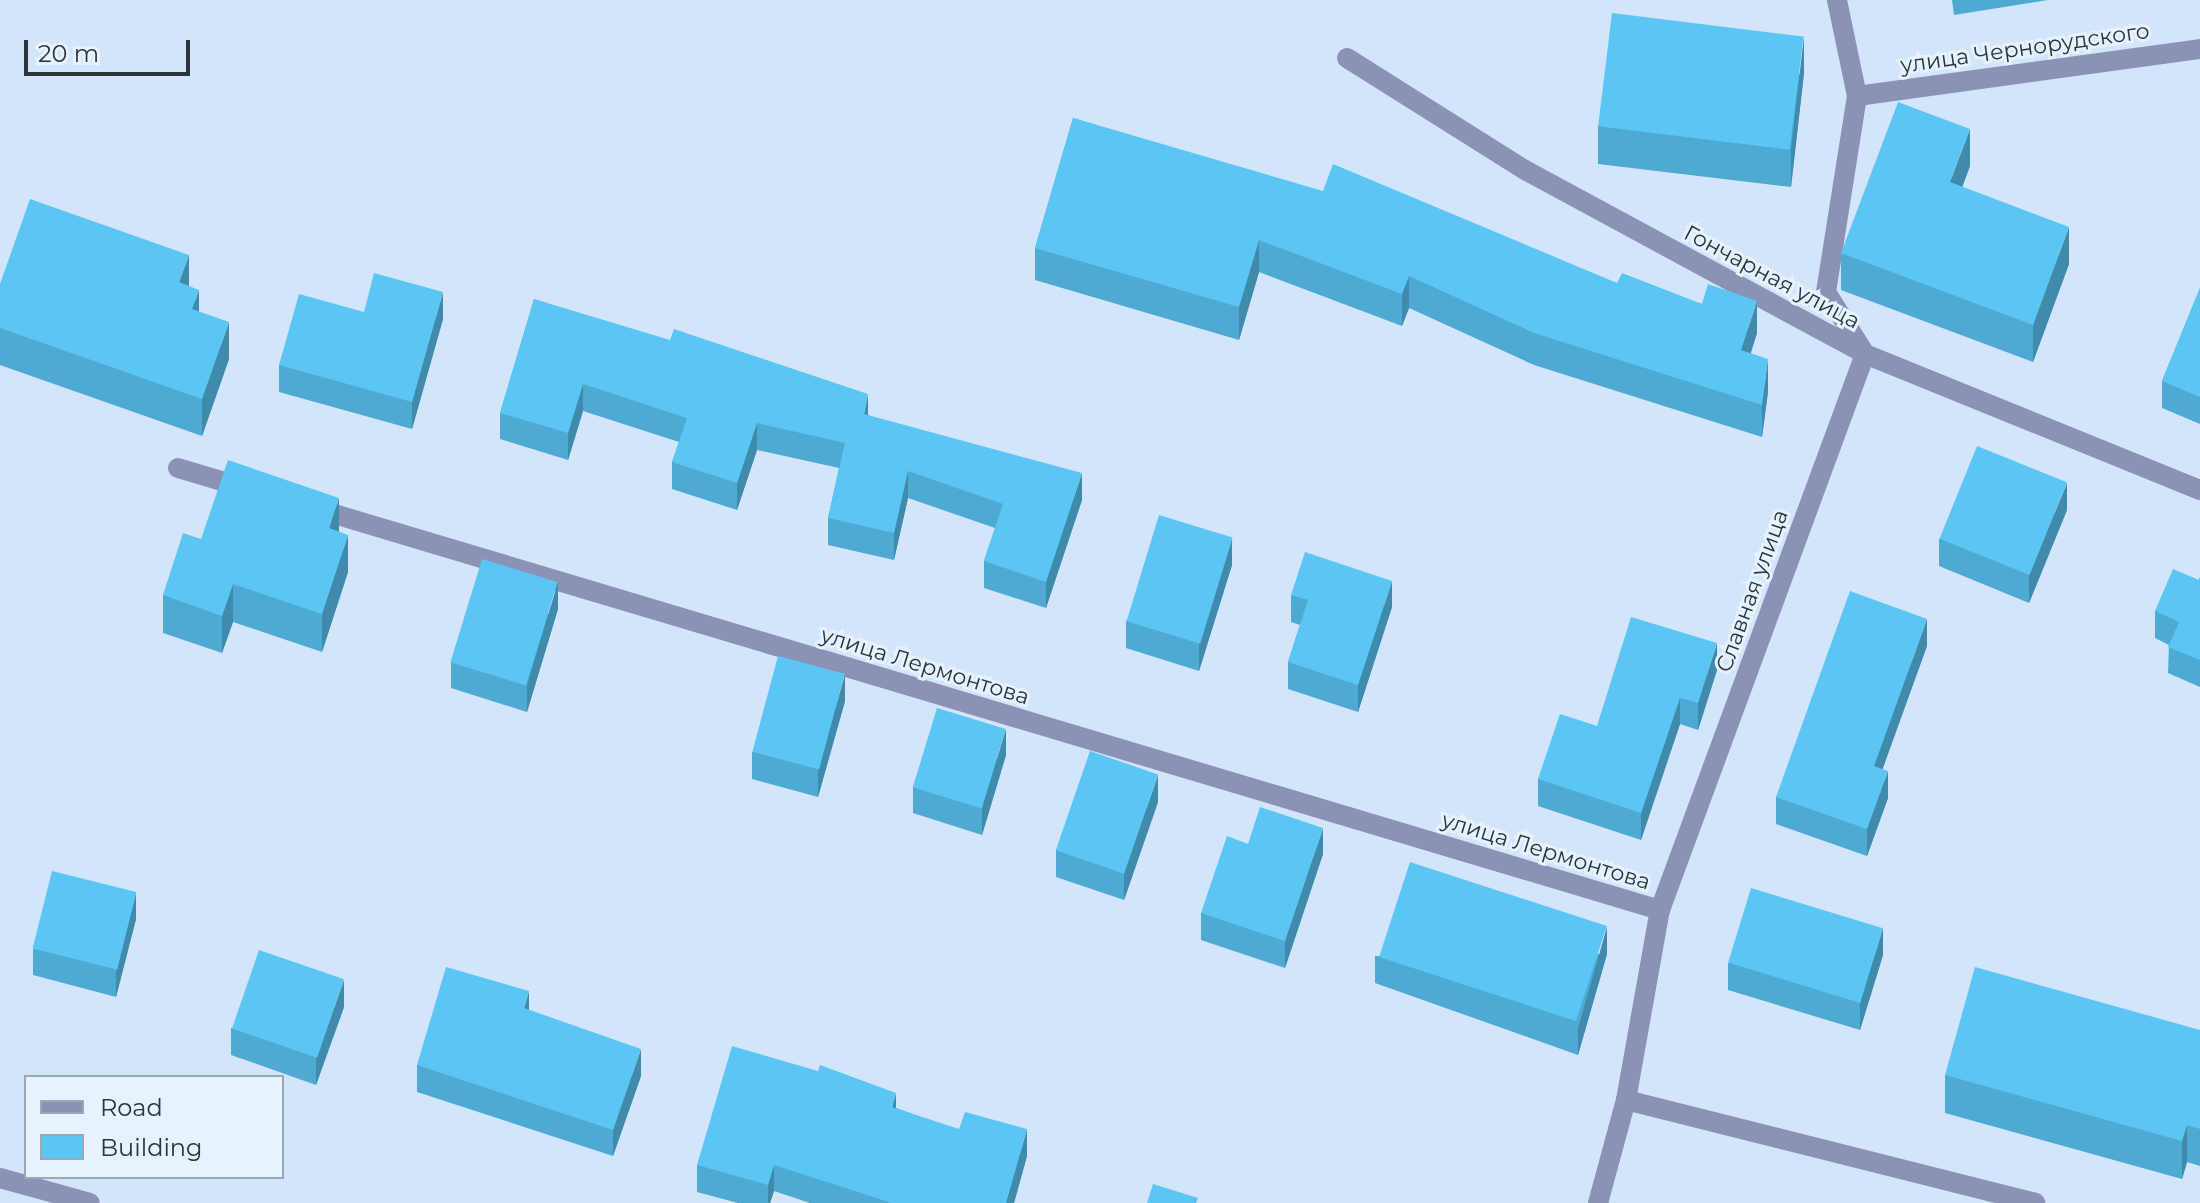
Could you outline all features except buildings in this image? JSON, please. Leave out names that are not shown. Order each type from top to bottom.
[{"type":"street","points":[[1837,0],[1857,96],[1826,292],[1865,354]]},
{"type":"street","name":"улица Чернорудского","points":[[1857,96],[2200,49]]},
{"type":"street","name":"Гончарная улица","points":[[1347,58],[1525,170],[1865,354],[2200,490]]},
{"type":"street","name":"Славная улица","points":[[1598,1203],[1626,1100],[1660,910],[1865,354]]},
{"type":"street","name":"улица Лермонтова","points":[[178,468],[1660,910]]},
{"type":"street","points":[[1626,1100],[2035,1203]]},
{"type":"street","points":[[0,1178],[90,1203]]}]
